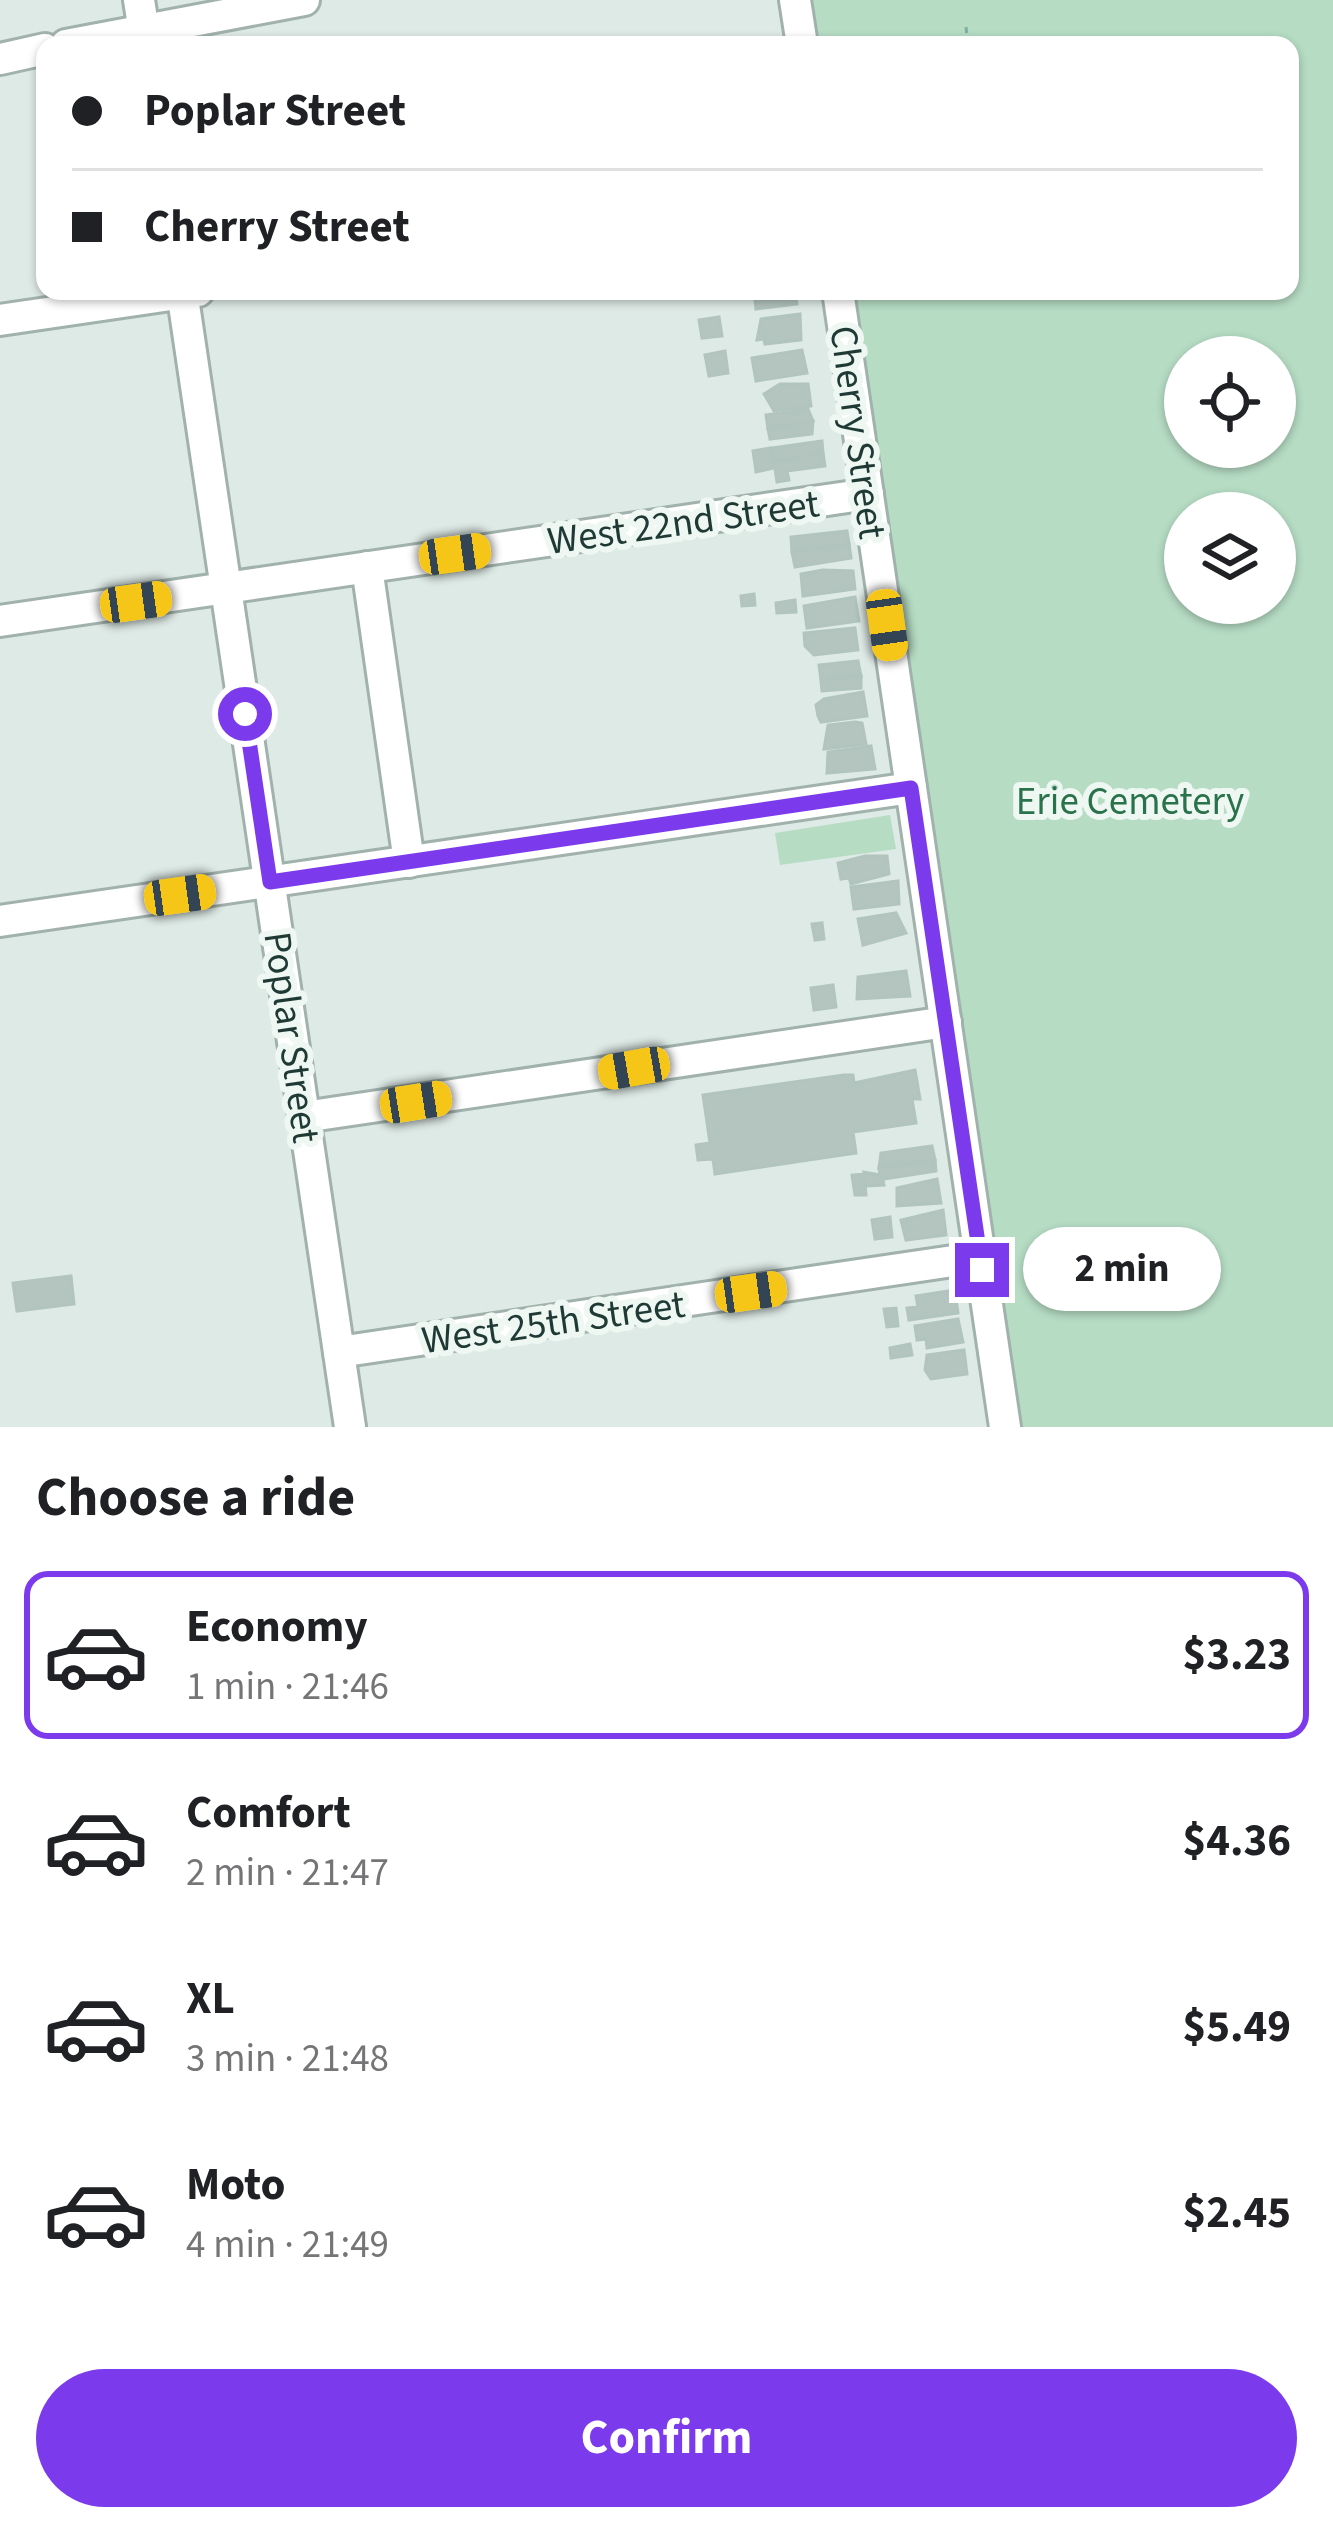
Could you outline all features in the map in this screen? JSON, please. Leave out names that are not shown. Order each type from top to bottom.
[{"type":"street","points":[[101,36],[304,0]]},
{"type":"street","points":[[795,0],[801,36]]},
{"type":"street","points":[[0,59],[36,51]]},
{"type":"street","points":[[0,320],[134,300]]},
{"type":"street","name":"Poplar Street","points":[[189,300],[226,588],[350,1427]]},
{"type":"street","name":"Cherry Street","points":[[839,300],[1005,1427]]},
{"type":"street","name":"West 22nd Street","points":[[0,621],[868,494]]},
{"type":"street","points":[[368,567],[409,862]]},
{"type":"street","points":[[0,922],[911,788]]},
{"type":"street","points":[[304,1117],[946,1022]]},
{"type":"street","name":"West 25th Street","points":[[339,1352],[980,1258]]},
{"type":"path","points":[[966,27],[967,36]]},
{"type":"green space","name":"Erie Cemetery","points":[[810,0],[1333,0],[1333,1427],[1018,1427],[851,300],[1299,300],[1299,36],[816,36]]},
{"type":"green space","points":[[890,815],[896,849],[780,865],[775,833]]},
{"type":"building","points":[[755,300],[796,300],[797,304],[756,309]]},
{"type":"building","points":[[800,314],[801,340],[765,344],[764,339],[757,340],[761,319]]},
{"type":"building","points":[[719,317],[722,336],[702,338],[699,320]]},
{"type":"building","points":[[802,350],[807,373],[756,381],[752,358]]},
{"type":"building","points":[[725,351],[728,373],[709,376],[705,355]]},
{"type":"building","points":[[780,384],[808,384],[811,406],[774,411],[764,394]]},
{"type":"building","points":[[808,409],[813,421],[768,429],[766,415]]},
{"type":"building","points":[[813,421],[812,434],[770,439],[768,429]]},
{"type":"building","points":[[822,441],[823,453],[774,462],[772,448]]},
{"type":"building","points":[[770,448],[773,468],[756,472],[753,451]]},
{"type":"building","points":[[823,453],[825,466],[787,471],[789,480],[777,482],[774,462]]},
{"type":"building","points":[[847,531],[849,544],[792,552],[791,537]]},
{"type":"building","points":[[849,544],[851,558],[795,567],[792,552]]},
{"type":"building","points":[[853,571],[855,589],[803,596],[801,574]]},
{"type":"building","points":[[754,594],[755,605],[742,606],[741,596]]},
{"type":"building","points":[[855,597],[859,621],[807,628],[804,606]]},
{"type":"building","points":[[795,600],[796,612],[777,613],[776,603]]},
{"type":"building","points":[[855,628],[858,650],[814,655],[805,646],[804,633]]},
{"type":"building","points":[[858,661],[861,676],[821,680],[819,665]]},
{"type":"building","points":[[861,676],[861,688],[822,691],[821,680]]},
{"type":"building","points":[[863,692],[867,716],[821,722],[816,705],[824,699]]},
{"type":"building","points":[[862,723],[866,744],[824,749],[828,725]]},
{"type":"building","points":[[871,746],[875,769],[827,773],[828,752]]},
{"type":"building","points":[[887,856],[889,874],[851,884],[849,878],[841,879],[838,863]]},
{"type":"building","points":[[898,881],[899,904],[854,909],[851,887]]},
{"type":"building","points":[[896,913],[906,933],[863,945],[858,919]]},
{"type":"building","points":[[822,923],[824,939],[815,940],[812,924]]},
{"type":"building","points":[[906,971],[910,996],[857,999],[858,977]]},
{"type":"building","points":[[833,985],[836,1007],[814,1010],[811,988]]},
{"type":"building","points":[[915,1070],[920,1099],[912,1099],[916,1123],[853,1132],[856,1153],[715,1174],[713,1159],[698,1160],[696,1145],[710,1143],[703,1095],[844,1075],[853,1075],[854,1083]]},
{"type":"building","points":[[932,1146],[935,1160],[879,1168],[881,1153]]},
{"type":"building","points":[[935,1160],[936,1171],[885,1179],[882,1175],[884,1185],[866,1186],[864,1172],[880,1175],[879,1168]]},
{"type":"building","points":[[864,1174],[866,1195],[855,1195],[852,1175]]},
{"type":"building","points":[[937,1179],[941,1203],[897,1206],[897,1188]]},
{"type":"building","points":[[943,1210],[946,1235],[906,1240],[901,1220]]},
{"type":"building","points":[[890,1217],[892,1237],[875,1239],[872,1220]]},
{"type":"building","points":[[71,1276],[74,1304],[17,1311],[13,1283]]},
{"type":"building","points":[[955,1292],[958,1313],[909,1320],[907,1308],[918,1307],[916,1296]]},
{"type":"building","points":[[896,1308],[898,1326],[887,1327],[884,1309]]},
{"type":"building","points":[[958,1319],[963,1342],[927,1348],[926,1339],[917,1340],[915,1326]]},
{"type":"building","points":[[910,1344],[912,1355],[891,1358],[890,1348]]},
{"type":"building","points":[[964,1350],[967,1374],[931,1379],[925,1370],[927,1355]]},
{"type":"route","points":[[245,714],[270,882],[911,788],[982,1270]]}]
